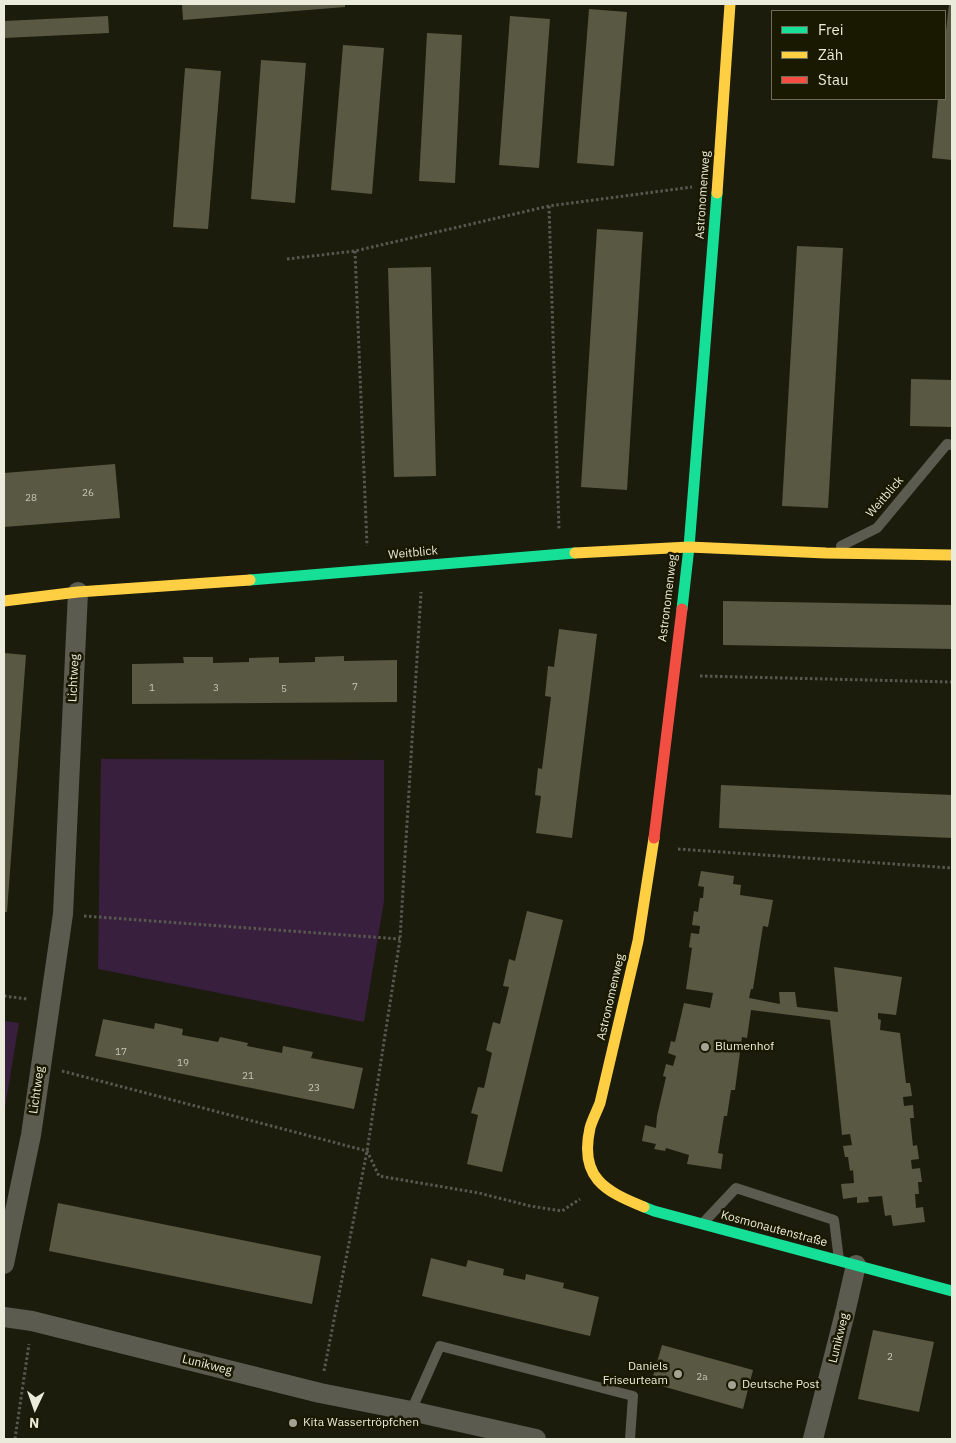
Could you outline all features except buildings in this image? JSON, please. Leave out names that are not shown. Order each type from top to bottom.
[{"type":"street","name":"Astronomenweg","points":[[600,1184],[592,1174],[586,1152],[590,1126],[600,1103],[638,941],[652,848],[689,547],[718,184],[730,4]]},
{"type":"street","name":"Weitblick","points":[[4,601],[78,592],[368,572],[603,551],[689,547],[826,553],[952,555]]},
{"type":"street","name":"Lichtweg","points":[[4,1264],[31,1135],[63,914],[78,592]]},
{"type":"street","name":"Kosmonautenstraße","points":[[600,1184],[613,1194],[654,1211],[952,1291]]},
{"type":"street","name":"Lunikweg","points":[[813,1439],[846,1313],[848,1263]]},
{"type":"street","name":"Lunikweg","points":[[4,1317],[32,1322],[320,1393],[536,1439]]},
{"type":"lane","name":"Weitblick","points":[[826,553],[877,528],[947,444],[952,446]]},
{"type":"lane","name":"Kosmonautenstraße","points":[[703,1224],[736,1188],[834,1220],[848,1263]]},
{"type":"lane","points":[[411,1411],[440,1346],[633,1396],[630,1439]]},
{"type":"path","points":[[287,260],[355,251],[549,206],[718,184]]},
{"type":"path","points":[[549,206],[560,555]]},
{"type":"path","points":[[355,251],[368,572]]},
{"type":"path","points":[[320,1393],[367,1151],[400,939],[423,566]]},
{"type":"path","points":[[673,675],[952,682]]},
{"type":"path","points":[[652,848],[952,868]]},
{"type":"path","points":[[63,914],[400,939]]},
{"type":"path","points":[[41,1065],[367,1151],[379,1176],[479,1193],[530,1206],[562,1211],[600,1184]]},
{"type":"path","points":[[15,1439],[32,1322]]},
{"type":"shaded area","points":[[101,759],[384,760],[384,901],[364,1022],[98,969]]},
{"type":"shaded area","points":[[4,1021],[19,1023],[4,1114]]},
{"type":"traffic: fast","points":[[682,609],[689,547],[717,193]]},
{"type":"traffic: fast","points":[[250,580],[575,553]]},
{"type":"traffic: fast","points":[[644,1207],[952,1291]]},
{"type":"traffic: slow","points":[[717,193],[730,4]]},
{"type":"traffic: slow","points":[[575,553],[689,547],[826,553],[952,555]]},
{"type":"traffic: slow","points":[[4,601],[78,592],[250,580]]},
{"type":"traffic: slow","points":[[644,1207],[617,1195],[598,1180],[588,1159],[588,1145],[591,1125],[600,1103],[638,941],[654,838]]},
{"type":"traffic: jam","points":[[654,838],[682,609]]},
{"type":"place","name":"Blumenhof","points":[[705,1047]]},
{"type":"place","name":"Daniels Friseurteam","points":[[678,1374]]},
{"type":"place","name":"Deutsche Post","points":[[732,1385]]},
{"type":"place","name":"Kita Wassertröpfchen","points":[[293,1423]]}]
